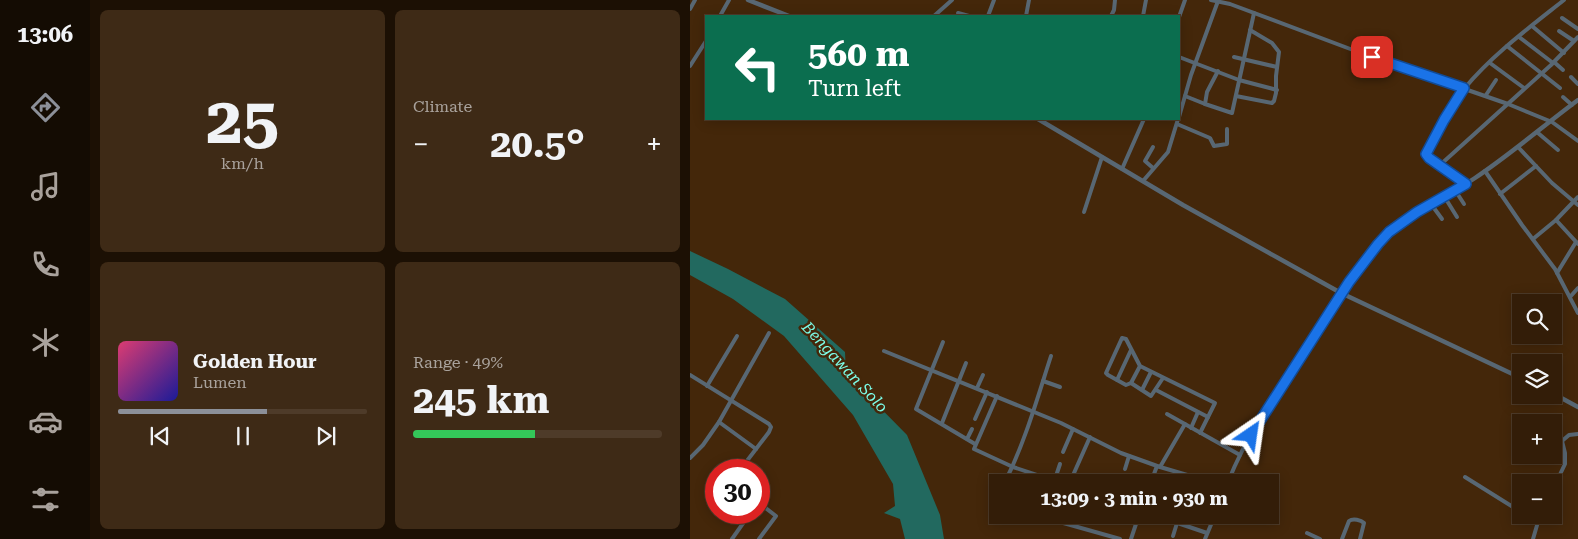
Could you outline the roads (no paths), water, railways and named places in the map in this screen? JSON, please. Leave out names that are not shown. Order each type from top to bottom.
[{"type":"street","points":[[690,9],[695,0]]},
{"type":"street","points":[[721,15],[729,0]]},
{"type":"street","points":[[748,0],[787,15]]},
{"type":"street","points":[[935,15],[952,0]]},
{"type":"street","points":[[988,15],[994,0]]},
{"type":"street","points":[[1026,15],[1029,0]]},
{"type":"street","points":[[1112,15],[1115,0]]},
{"type":"street","points":[[1143,15],[1146,0]]},
{"type":"street","points":[[1180,15],[1184,0]]},
{"type":"street","points":[[1211,0],[1230,4],[1486,95],[1552,122],[1578,141]]},
{"type":"street","points":[[1466,184],[1427,156],[1427,151],[1464,88],[1507,46],[1564,0]]},
{"type":"street","points":[[1180,112],[1218,1]]},
{"type":"street","points":[[1185,96],[1232,113],[1254,13]]},
{"type":"street","points":[[958,14],[964,15]]},
{"type":"street","points":[[1562,18],[1578,29]]},
{"type":"street","points":[[1532,26],[1564,53]]},
{"type":"street","points":[[1236,96],[1272,103],[1277,90],[1277,67],[1280,54],[1267,39],[1250,30]]},
{"type":"street","points":[[1559,31],[1574,42]]},
{"type":"street","points":[[1519,37],[1563,70]]},
{"type":"street","points":[[1440,165],[1564,53],[1578,37]]},
{"type":"street","points":[[690,66],[705,43]]},
{"type":"street","points":[[1507,46],[1560,88]]},
{"type":"street","points":[[1180,57],[1239,80],[1277,90]]},
{"type":"street","points":[[1234,57],[1277,67]]},
{"type":"street","points":[[1490,63],[1524,88]]},
{"type":"street","points":[[1204,104],[1207,92],[1218,71]]},
{"type":"street","points":[[1571,77],[1578,84]]},
{"type":"street","points":[[1486,95],[1496,80]]},
{"type":"street","points":[[1563,97],[1572,105]]},
{"type":"street","points":[[1232,474],[1240,455],[1274,396],[1364,260],[1384,237],[1403,222],[1485,171],[1538,133],[1578,100]]},
{"type":"street","points":[[1045,120],[1143,182],[1341,294],[1512,374]]},
{"type":"street","points":[[1122,169],[1144,120]]},
{"type":"street","points":[[1143,182],[1169,149],[1177,120]]},
{"type":"street","points":[[1176,124],[1210,138],[1214,146],[1227,144],[1227,129]]},
{"type":"street","points":[[1538,133],[1558,150]]},
{"type":"street","points":[[1153,147],[1145,160],[1153,168]]},
{"type":"street","points":[[1518,147],[1578,205]]},
{"type":"street","points":[[1084,212],[1102,157]]},
{"type":"street","points":[[1500,194],[1536,166]]},
{"type":"street","points":[[1485,171],[1557,273],[1578,313]]},
{"type":"street","points":[[1455,190],[1464,204]]},
{"type":"street","points":[[1444,196],[1457,217]]},
{"type":"street","points":[[1533,240],[1578,197]]},
{"type":"street","points":[[1431,204],[1442,219]]},
{"type":"street","points":[[1556,220],[1577,243],[1557,273]]},
{"type":"street","points":[[1570,297],[1578,288]]},
{"type":"street","points":[[690,458],[719,422],[769,333]]},
{"type":"street","points":[[707,386],[737,336]]},
{"type":"street","points":[[1140,366],[1131,383],[1126,385],[1106,373],[1122,338],[1126,339],[1140,366],[1215,403],[1200,433]]},
{"type":"street","points":[[943,342],[916,408],[975,444]]},
{"type":"street","points":[[1117,380],[1131,350]]},
{"type":"street","points":[[884,351],[1034,412],[1129,456],[1183,474]]},
{"type":"street","points":[[1009,474],[1034,412],[1051,356]]},
{"type":"street","points":[[942,423],[966,363]]},
{"type":"street","points":[[1142,390],[1151,372]]},
{"type":"street","points":[[690,375],[769,424],[771,427],[769,432],[748,459]]},
{"type":"street","points":[[977,388],[983,375]]},
{"type":"street","points":[[1131,383],[1151,396],[1164,378]]},
{"type":"street","points":[[1043,381],[1060,387]]},
{"type":"street","points":[[1156,390],[1208,417]]},
{"type":"street","points":[[975,419],[987,392]]},
{"type":"street","points":[[996,396],[974,449],[1033,474]]},
{"type":"street","points":[[1562,398],[1577,405]]},
{"type":"street","points":[[1191,428],[1198,412]]},
{"type":"street","points":[[1166,414],[1240,455]]},
{"type":"street","points":[[719,422],[756,449]]},
{"type":"street","points":[[1155,474],[1185,424]]},
{"type":"street","points":[[967,439],[972,429]]},
{"type":"street","points":[[1063,452],[1073,429]]},
{"type":"street","points":[[1560,474],[1566,457],[1562,440],[1569,435],[1578,434]]},
{"type":"street","points":[[1074,474],[1090,437]]},
{"type":"street","points":[[1125,469],[1129,456]]},
{"type":"street","points":[[1058,474],[1060,464]]},
{"type":"street","points":[[1465,477],[1512,506]]},
{"type":"street","points":[[759,539],[776,516],[770,511]]},
{"type":"street","points":[[1342,539],[1347,524],[1351,519],[1360,520],[1364,523],[1360,539]]},
{"type":"street","points":[[732,539],[743,524]]},
{"type":"street","points":[[1064,524],[1120,539]]},
{"type":"street","points":[[1130,539],[1136,524]]},
{"type":"street","points":[[1173,536],[1177,524]]},
{"type":"street","points":[[1180,524],[1207,533]]},
{"type":"street","points":[[1205,539],[1211,524]]},
{"type":"street","points":[[1533,539],[1537,524]]},
{"type":"street","points":[[1307,533],[1320,539]]},
{"type":"water","name":"Bengawan Solo","points":[[690,251],[785,299],[845,352],[846,373],[907,435],[940,515],[944,539],[905,539],[900,519],[884,513],[895,506],[893,484],[853,415],[784,336],[733,299],[690,275]]}]
